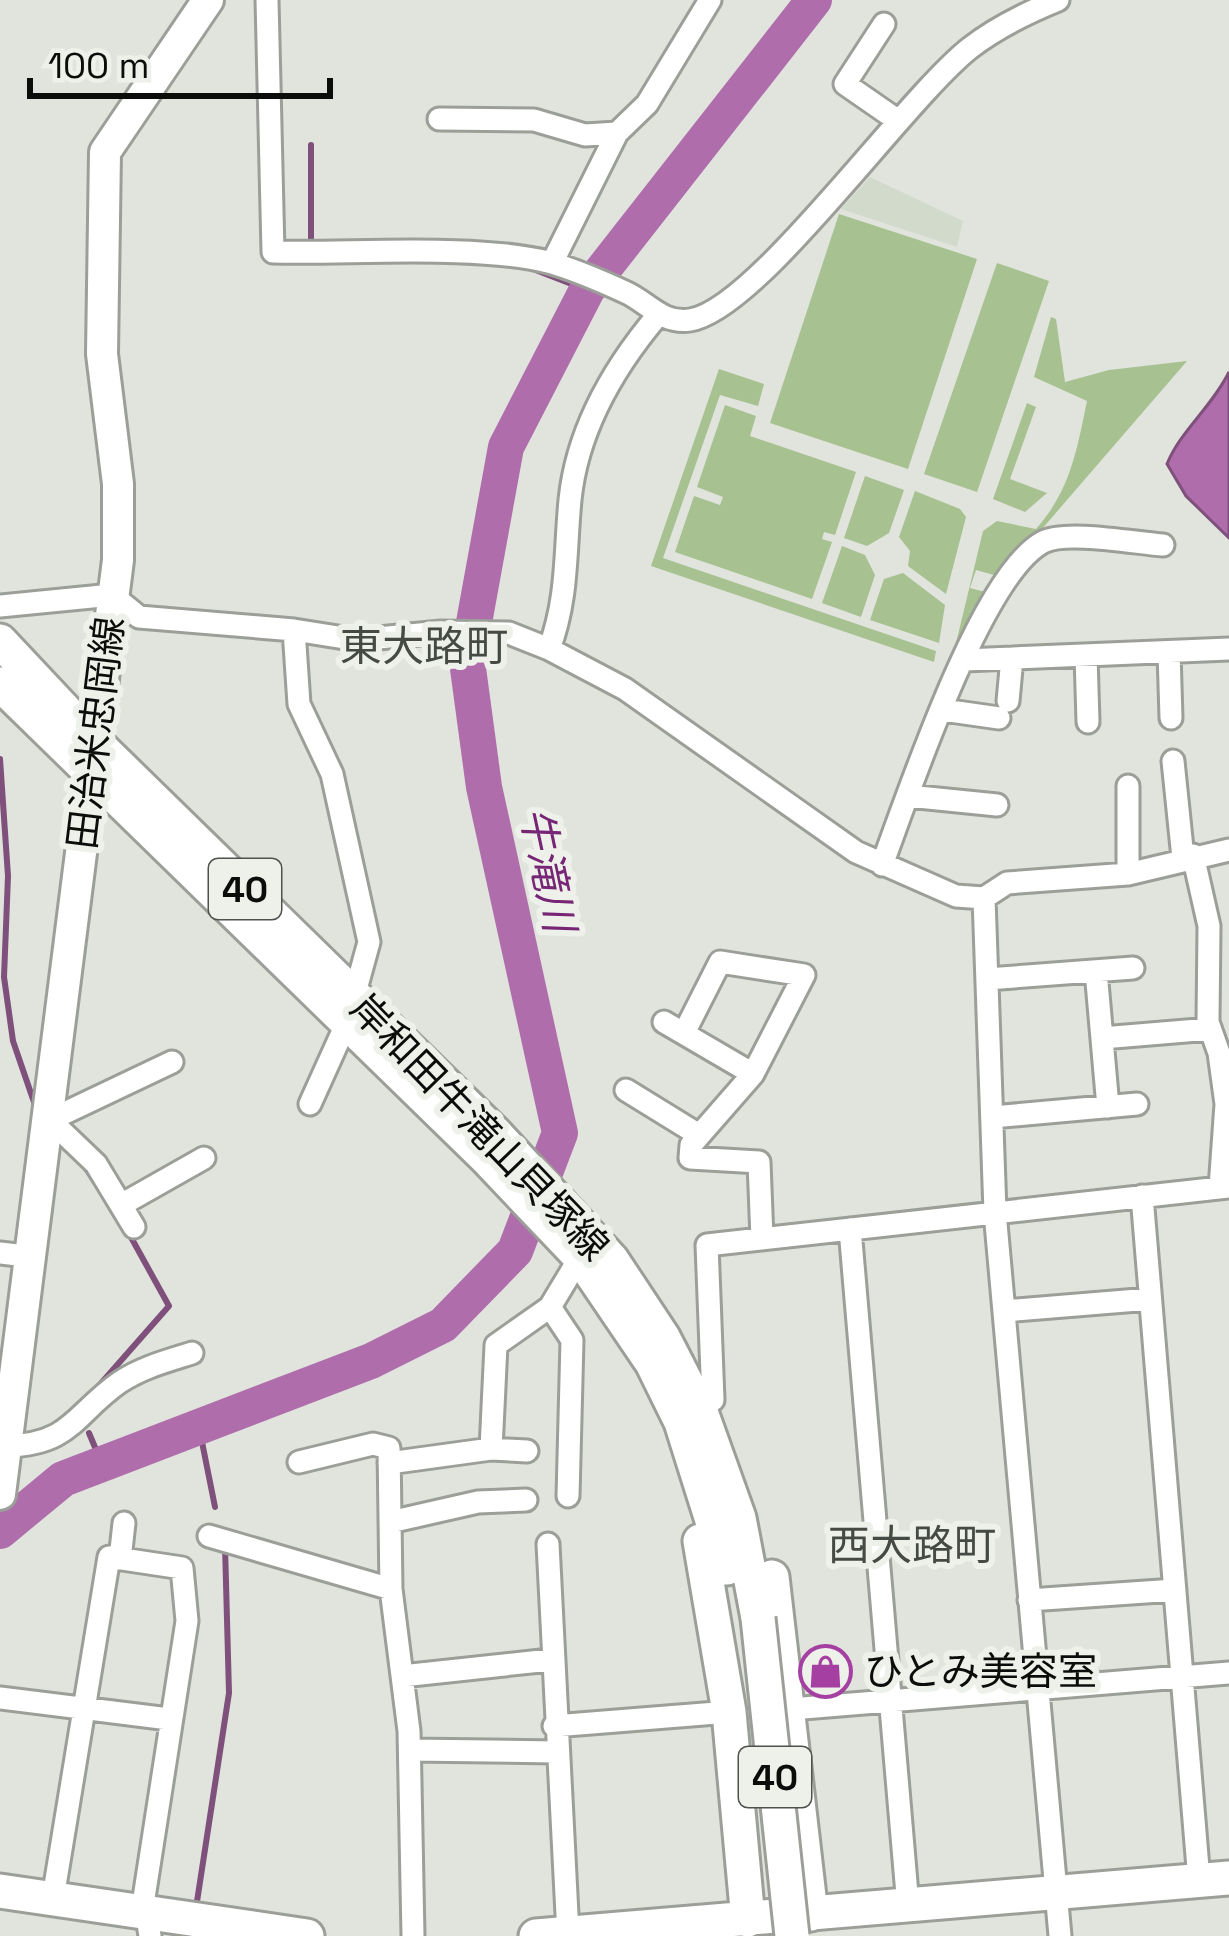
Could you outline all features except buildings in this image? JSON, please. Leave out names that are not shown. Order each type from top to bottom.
[{"type":"main road","name":"田治米忠岡線","points":[[1,1487],[34,1257],[118,560],[118,503],[102,354],[105,152],[208,0]]},
{"type":"main road","name":"岸和田牛滝山貝塚線","points":[[0,641],[92,758]]},
{"type":"main road","name":"岸和田牛滝山貝塚線","points":[[0,684],[92,758],[490,1145],[572,1236],[663,1352],[747,1620],[805,1928]]},
{"type":"main road","points":[[663,1352],[713,1400],[763,1532],[791,1709],[805,1928]]},
{"type":"main road","points":[[663,1352],[661,1418],[704,1550],[756,1930]]},
{"type":"main road","name":"岸和田牛滝山貝塚線","points":[[747,1620],[756,1930]]},
{"type":"main road","points":[[552,1935],[805,1928],[908,1906],[1214,1879]]},
{"type":"main road","points":[[0,1891],[53,1898],[148,1924],[305,1936]]},
{"type":"street","points":[[267,0],[273,252],[517,256],[630,293],[658,315],[682,321],[725,306],[755,281],[897,120],[968,49],[1014,18],[1058,0]]},
{"type":"street","points":[[558,266],[617,133],[646,104],[710,0]]},
{"type":"street","points":[[884,24],[844,84],[897,120]]},
{"type":"street","points":[[439,119],[535,120],[584,135],[617,133]]},
{"type":"street","points":[[549,649],[561,616],[571,495],[589,430],[601,396],[658,315]]},
{"type":"street","points":[[882,865],[977,626],[1040,543],[1058,538],[1163,545]]},
{"type":"street","points":[[0,606],[112,596],[139,616],[357,640],[441,632],[509,633],[625,689],[856,852],[936,891],[984,898],[1007,883],[1128,874],[1188,856],[1229,850]]},
{"type":"street","points":[[293,630],[299,704],[332,774],[366,911],[369,942],[350,1010],[310,1103]]},
{"type":"street","points":[[965,660],[1229,650]]},
{"type":"street","points":[[1169,652],[1171,718]]},
{"type":"street","points":[[1086,655],[1088,722]]},
{"type":"street","points":[[943,710],[1004,709],[1012,658]]},
{"type":"street","points":[[713,1400],[707,1245],[1225,1188],[1224,1052],[1210,1029],[1209,926],[1188,856],[1173,760]]},
{"type":"street","points":[[1128,786],[1128,874]]},
{"type":"street","points":[[908,796],[997,805]]},
{"type":"street","points":[[984,898],[995,1212],[1052,1893],[1060,1936]]},
{"type":"street","points":[[753,1074],[674,1028],[720,962],[804,975],[753,1074],[699,1136],[690,1158],[759,1162],[761,1239]]},
{"type":"street","points":[[987,979],[1133,968]]},
{"type":"street","points":[[1096,970],[1108,1107]]},
{"type":"street","points":[[1102,1038],[1210,1029]]},
{"type":"street","points":[[134,1227],[96,1164],[50,1120],[172,1062]]},
{"type":"street","points":[[626,1090],[699,1136]]},
{"type":"street","points":[[992,1117],[1137,1104]]},
{"type":"street","points":[[121,1205],[204,1158]]},
{"type":"street","points":[[1142,1196],[1182,1677],[1214,1879]]},
{"type":"street","points":[[850,1229],[908,1906]]},
{"type":"street","points":[[491,1449],[496,1345],[550,1306],[572,1236]]},
{"type":"street","points":[[0,1253],[34,1257]]},
{"type":"street","points":[[1004,1311],[1150,1299]]},
{"type":"street","points":[[550,1306],[572,1340],[568,1496]]},
{"type":"street","points":[[663,1352],[711,1327]]},
{"type":"street","points":[[7,1446],[43,1445],[80,1422],[117,1384],[149,1366],[192,1353]]},
{"type":"street","points":[[299,1462],[373,1444],[389,1448],[391,1589],[410,1750],[413,1936]]},
{"type":"street","points":[[389,1463],[491,1449],[527,1451]]},
{"type":"street","points":[[390,1522],[478,1502],[526,1500]]},
{"type":"street","points":[[120,1558],[124,1523]]},
{"type":"street","points":[[209,1536],[391,1589]]},
{"type":"street","points":[[548,1544],[556,1752],[552,1935]]},
{"type":"street","points":[[53,1898],[109,1557],[182,1568],[187,1621],[169,1719],[148,1924]]},
{"type":"street","points":[[1029,1600],[1175,1590]]},
{"type":"street","points":[[402,1676],[550,1660]]},
{"type":"street","points":[[791,1709],[1229,1673]]},
{"type":"street","points":[[0,1698],[169,1719]]},
{"type":"street","points":[[554,1726],[729,1712]]},
{"type":"street","points":[[410,1750],[556,1752]]},
{"type":"shaded area","points":[[870,177],[963,221],[957,247],[841,209]]},
{"type":"shaded area","points":[[1229,372],[1229,538],[1186,496],[1167,464]]},
{"type":"green space","points":[[839,214],[977,259],[908,469],[770,423]]},
{"type":"green space","points":[[997,263],[1049,281],[977,492],[924,474]]},
{"type":"green space","points":[[1051,317],[1056,319],[1065,382],[1109,370],[1187,361],[991,588],[994,575],[976,570],[970,588],[989,593],[950,668],[983,531],[997,521],[1036,529],[1057,500],[1075,453],[1087,401],[1034,377]]},
{"type":"green space","points":[[719,369],[764,384],[758,406],[720,395],[663,558],[936,651],[934,662],[651,566]]},
{"type":"green space","points":[[1027,403],[1036,407],[1010,479],[1047,493],[1025,512],[993,499]]},
{"type":"green space","points":[[725,405],[756,416],[750,436],[856,472],[835,535],[824,532],[822,539],[832,542],[812,599],[675,552],[694,496],[720,505],[723,497],[697,487]]},
{"type":"green space","points":[[865,476],[904,490],[889,533],[867,546],[844,538]]},
{"type":"green space","points":[[915,491],[960,509],[966,517],[946,594],[908,566],[910,551],[899,537]]},
{"type":"green space","points":[[842,546],[865,555],[875,575],[861,617],[822,603]]},
{"type":"green space","points":[[903,573],[945,605],[939,643],[870,620],[884,579]]},
{"type":"waterway","name":"牛滝川","points":[[0,1531],[63,1479],[371,1361],[443,1325],[515,1251],[560,1133],[484,787],[467,661],[506,447],[587,290],[814,0]]},
{"type":"waterway","points":[[311,145],[311,242]]},
{"type":"waterway","points":[[533,269],[587,290]]},
{"type":"waterway","points":[[0,759],[8,876],[4,977],[13,1041],[36,1108]]},
{"type":"waterway","points":[[84,1165],[113,1210]]},
{"type":"waterway","points":[[96,1389],[169,1306],[127,1230]]},
{"type":"waterway","points":[[199,1427],[215,1507]]},
{"type":"waterway","points":[[89,1433],[102,1464]]},
{"type":"waterway","points":[[196,1908],[229,1693],[225,1546]]},
{"type":"place","name":"ひとみ美容室","points":[[825,1671]]},
{"type":"district","name":"東大路町","points":[[424,646]]},
{"type":"district","name":"西大路町","points":[[912,1545]]}]
